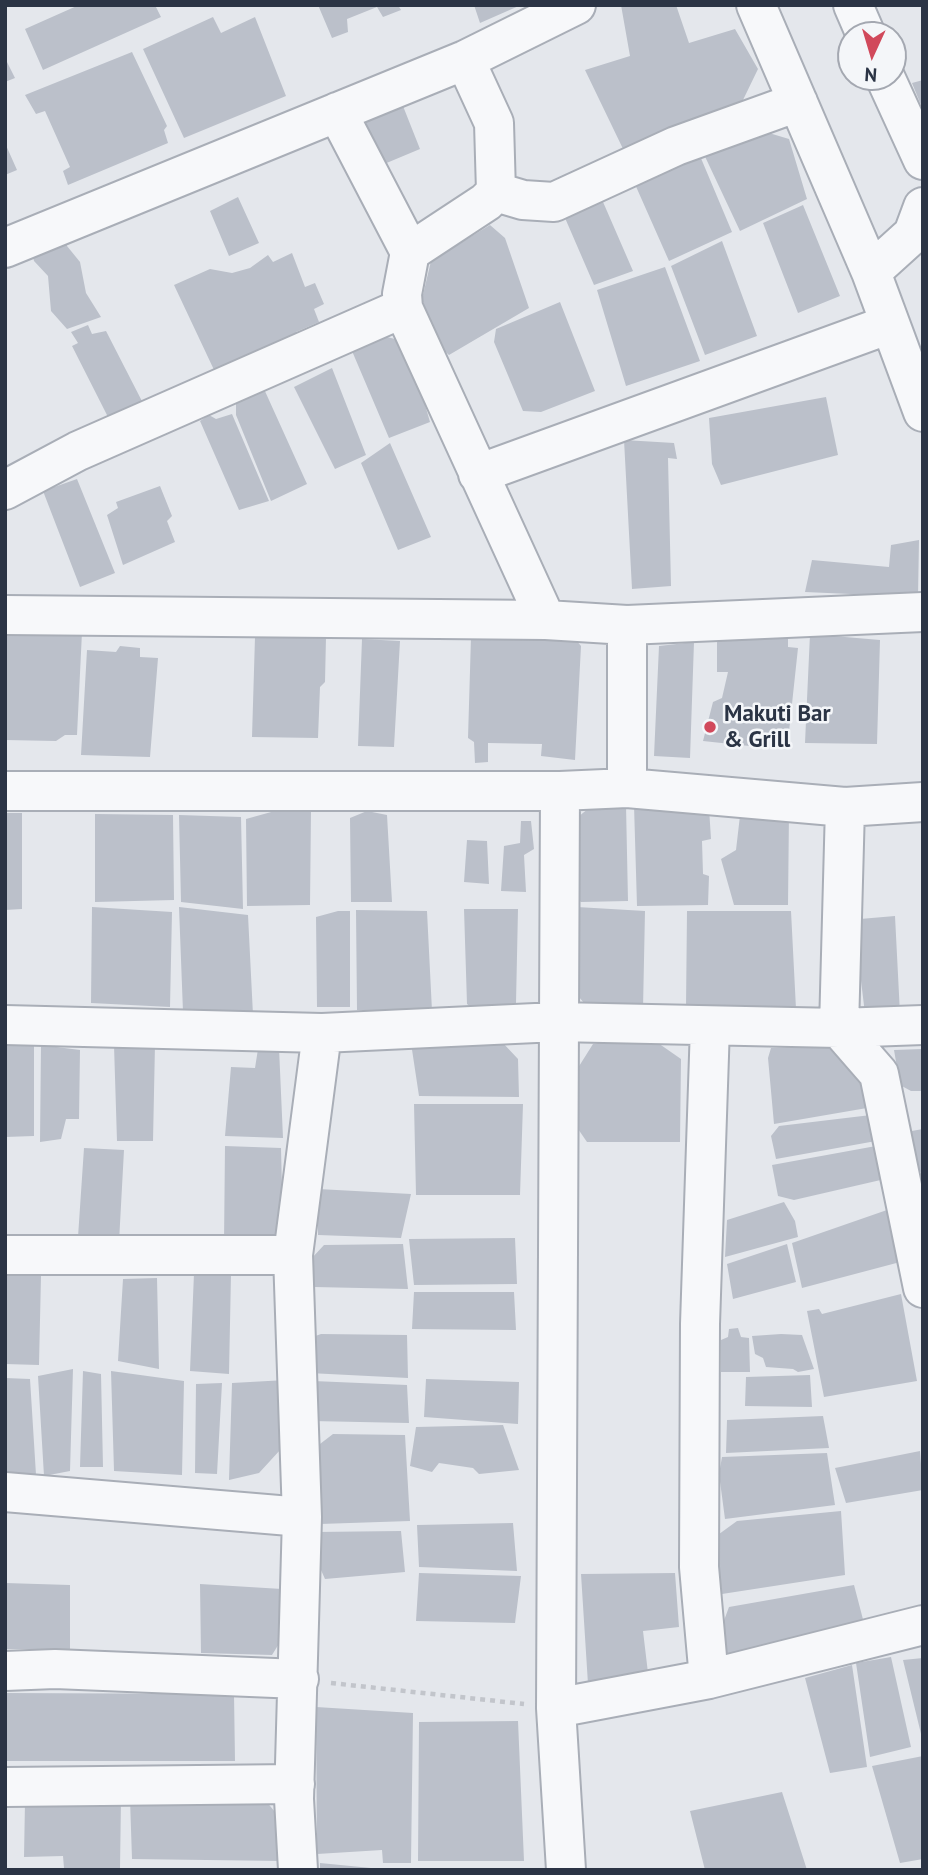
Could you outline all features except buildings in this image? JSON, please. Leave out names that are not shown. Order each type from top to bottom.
[{"type":"street","points":[[5,248],[464,60],[576,5]]},
{"type":"street","points":[[756,5],[871,272],[923,412]]},
{"type":"street","points":[[410,252],[486,202],[496,192],[494,123],[464,60]]},
{"type":"street","points":[[891,91],[923,160]]},
{"type":"street","points":[[496,192],[523,200],[554,202],[676,146],[798,102]]},
{"type":"street","points":[[337,112],[410,252],[402,294],[403,309],[546,620]]},
{"type":"street","points":[[871,272],[913,234],[923,207]]},
{"type":"street","points":[[5,489],[78,451],[403,309]]},
{"type":"street","points":[[478,474],[890,324]]},
{"type":"street","points":[[5,615],[546,620],[627,625],[923,612]]},
{"type":"street","points":[[627,625],[627,788]]},
{"type":"street","points":[[5,791],[560,792],[627,788],[845,807],[923,802]]},
{"type":"street","points":[[560,792],[556,1708],[566,1870]]},
{"type":"street","points":[[845,807],[839,1028],[879,1074],[923,1288]]},
{"type":"street","points":[[5,1025],[322,1033],[557,1022],[839,1028],[923,1025]]},
{"type":"street","points":[[709,1679],[699,1553],[700,1324],[710,1026]]},
{"type":"street","points":[[298,1870],[295,1784],[302,1517],[293,1255],[322,1033]]},
{"type":"street","points":[[5,1255],[293,1255]]},
{"type":"street","points":[[5,1492],[302,1517]]},
{"type":"street","points":[[556,1708],[709,1679],[923,1625]]},
{"type":"street","points":[[5,1671],[55,1669],[299,1679]]},
{"type":"street","points":[[5,1787],[295,1784]]},
{"type":"path","points":[[299,1679],[556,1708]]},
{"type":"place","name":"Makuti Bar & Grill","points":[[710,727]]}]
